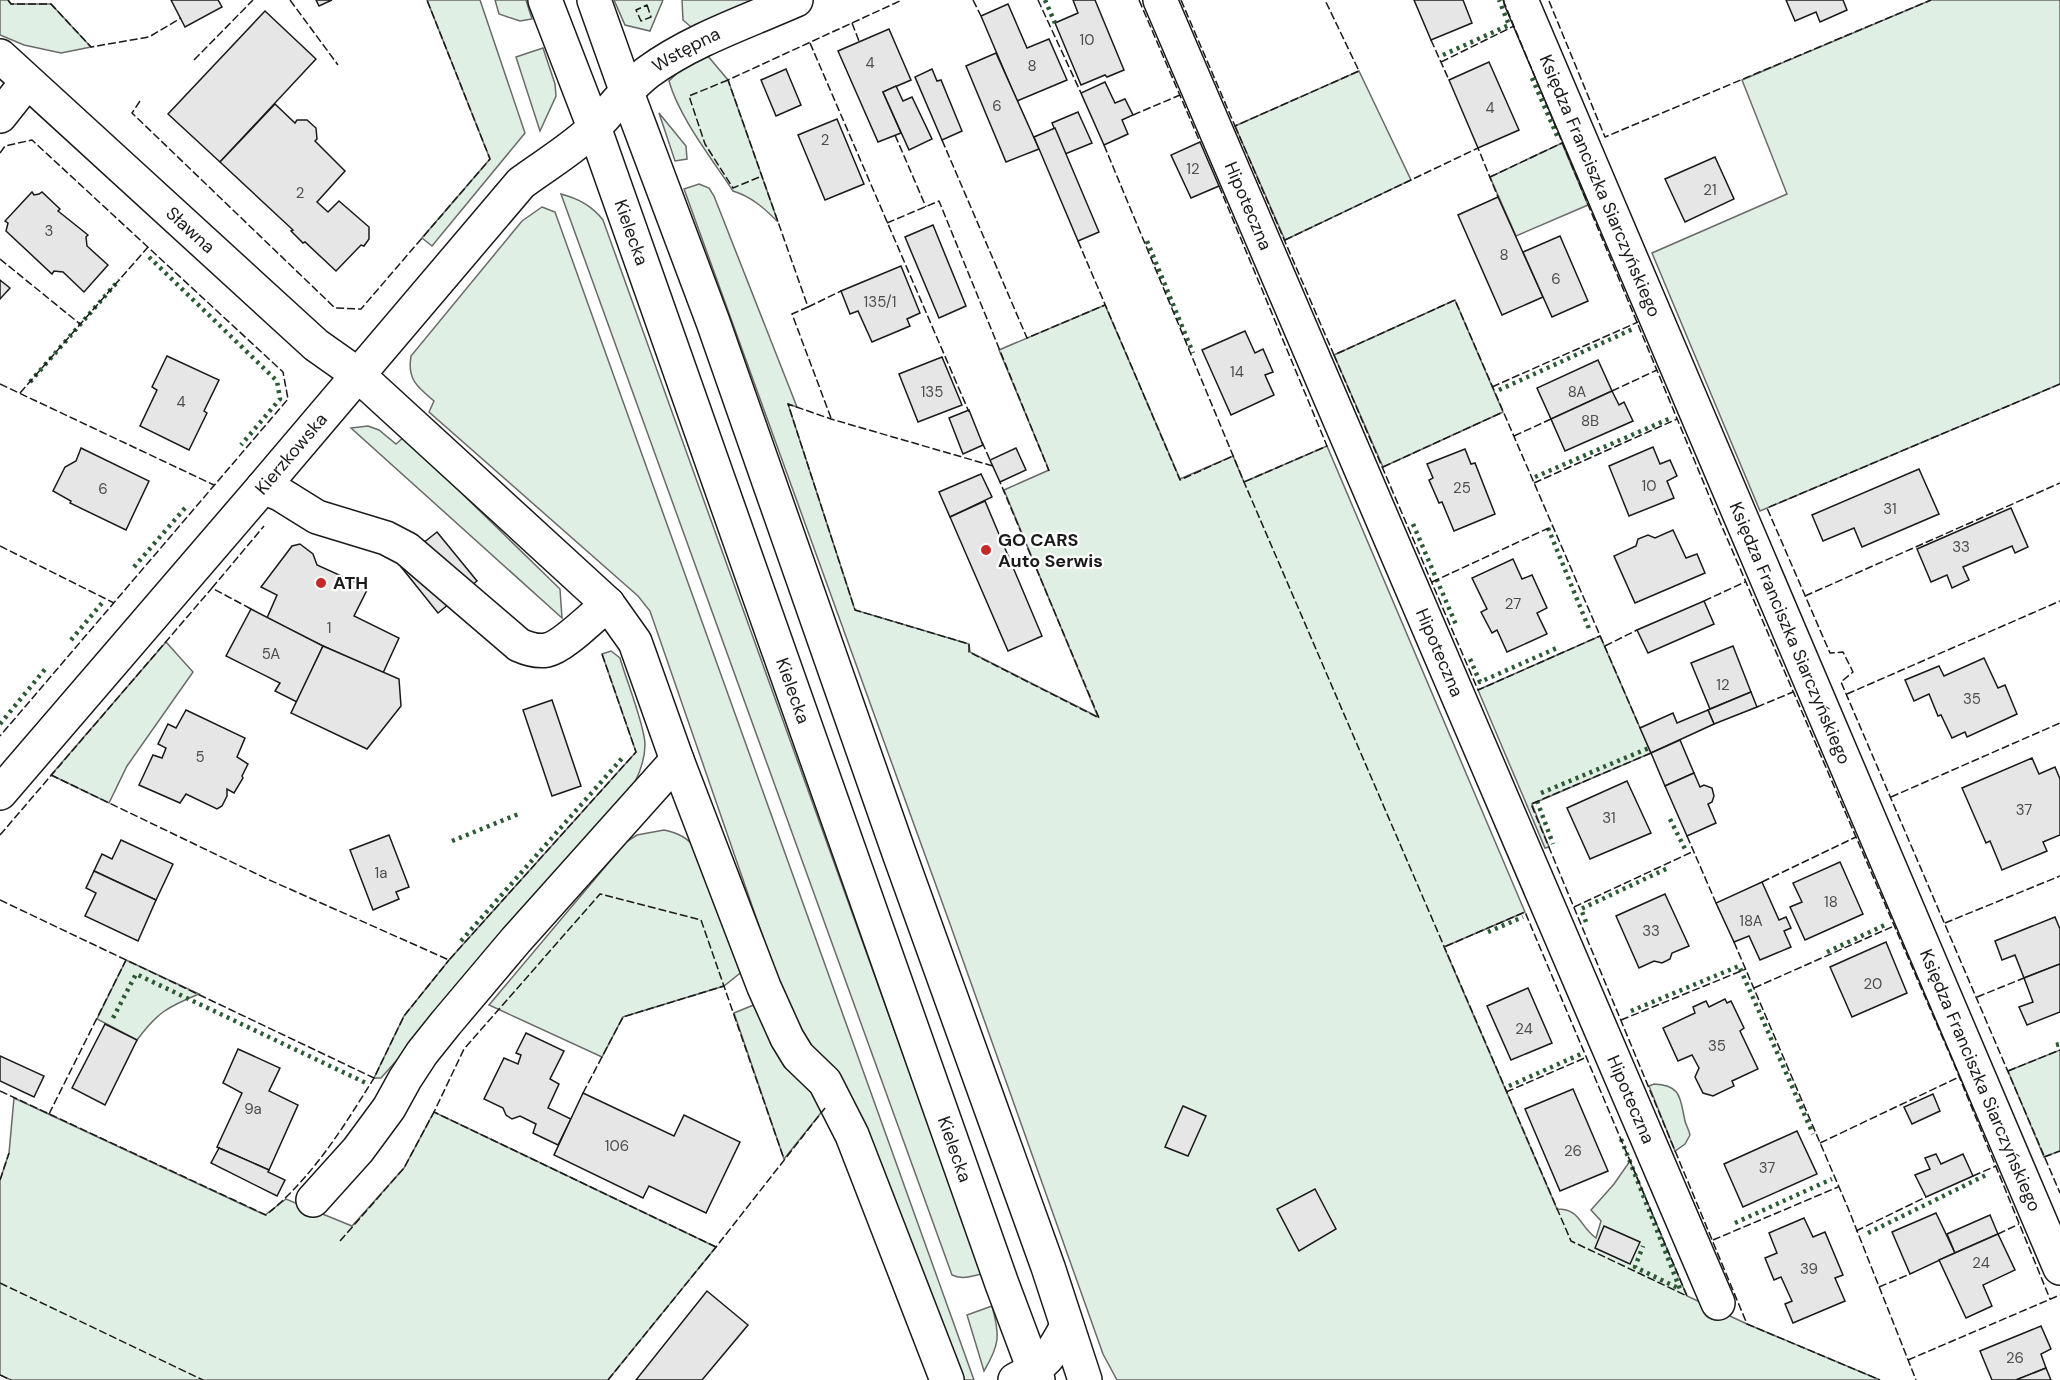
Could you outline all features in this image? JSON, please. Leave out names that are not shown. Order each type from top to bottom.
[{"type":"street","name":"Kielecka","points":[[545,0],[594,128],[1002,1284],[1030,1377]]},
{"type":"street","points":[[594,0],[713,322],[1086,1380]]},
{"type":"street","name":"Wstępna","points":[[594,128],[626,90],[679,53],[796,0]]},
{"type":"street","name":"Hipoteczna","points":[[1160,0],[1718,1304]]},
{"type":"street","name":"Księdza Franciszka Siarczyńskiego","points":[[1521,0],[2060,1268]]},
{"type":"street","name":"Sławna","points":[[0,56],[316,345],[357,374],[608,603],[635,642],[677,760],[764,987],[787,1038],[798,1056],[825,1082],[852,1135],[947,1380]]},
{"type":"street","points":[[0,116],[27,82]]},
{"type":"street","name":"Kierzkowska","points":[[0,793],[521,183],[576,145],[594,128]]},
{"type":"street","points":[[263,487],[280,494],[317,516],[386,538],[406,549],[519,645],[531,650],[544,651],[555,648],[608,603]]},
{"type":"street","points":[[313,1200],[358,1150],[389,1108],[416,1062],[446,1023],[516,940],[677,760]]},
{"type":"street","points":[[1030,1377],[1055,1349],[1067,1326]]},
{"type":"street","points":[[1030,1377],[1048,1370],[1062,1373],[1074,1380]]},
{"type":"green space","points":[[0,0],[8,0],[11,4],[51,4],[91,47],[61,53],[24,45],[0,35]]},
{"type":"green space","points":[[427,0],[480,0],[525,133],[432,246],[422,238],[490,159]]},
{"type":"green space","points":[[495,0],[526,0],[532,19],[520,21],[499,14]]},
{"type":"green space","points":[[614,0],[663,0],[650,31],[625,25]]},
{"type":"green space","points":[[682,0],[761,0],[703,25],[691,27],[683,20]]},
{"type":"green space","points":[[1931,0],[2060,0],[2060,384],[1760,511],[1652,253],[1787,194],[1742,80]]},
{"type":"green space","points":[[543,48],[555,84],[556,96],[540,131],[516,57]]},
{"type":"green space","points":[[707,55],[728,80],[778,222],[746,196],[733,191],[697,138],[674,95],[669,81],[676,74],[674,69]]},
{"type":"green space","points":[[1359,71],[1411,180],[1285,240],[1235,126]]},
{"type":"green space","points":[[659,113],[686,146],[687,159],[675,161]]},
{"type":"green space","points":[[1562,143],[1588,205],[1516,236],[1490,177]]},
{"type":"green space","points":[[699,184],[709,188],[714,196],[797,407],[788,404],[855,610],[969,644],[970,652],[1098,717],[1004,490],[1049,470],[999,350],[1105,305],[1180,479],[1233,456],[1244,482],[1327,446],[1525,912],[1444,947],[1557,1209],[1571,1212],[1596,1238],[1601,1221],[1591,1210],[1614,1184],[1630,1161],[1687,1296],[1880,1380],[1117,1380],[1103,1354],[684,189]]},
{"type":"green space","points":[[561,194],[584,204],[603,220],[982,1274],[963,1277],[952,1275]]},
{"type":"green space","points":[[542,207],[555,212],[974,1380],[932,1380],[828,1104],[784,1159],[734,1013],[761,1002],[802,1050],[650,611],[638,596],[429,412],[434,401],[418,387],[412,377],[411,356],[522,221]]},
{"type":"green space","points":[[1455,300],[1503,412],[1383,467],[1334,355]]},
{"type":"green space","points":[[368,426],[379,430],[396,444],[404,437],[560,589],[562,618],[351,428]]},
{"type":"green space","points":[[1600,636],[1651,753],[1532,804],[1549,847],[1545,848],[1478,690]]},
{"type":"green space","points":[[166,642],[193,672],[127,766],[109,803],[51,775]]},
{"type":"green space","points":[[611,651],[620,658],[644,735],[642,764],[630,792],[613,817],[381,1078],[374,1078],[404,1016],[449,960],[636,752],[602,654]]},
{"type":"green space","points":[[664,830],[682,837],[697,849],[744,970],[724,986],[623,1017],[602,1057],[489,1005],[626,842],[637,835]]},
{"type":"green space","points":[[126,960],[199,994],[164,1012],[137,1040],[97,1019]]},
{"type":"green space","points":[[2060,1050],[2060,1151],[2044,1157],[2008,1071]]},
{"type":"green space","points":[[1654,1084],[1675,1090],[1680,1100],[1690,1135],[1685,1144],[1675,1151],[1649,1086]]},
{"type":"green space","points":[[14,1098],[265,1215],[286,1199],[352,1226],[404,1168],[434,1112],[716,1247],[608,1380],[11,1380],[0,1375],[0,1180],[9,1153]]},
{"type":"green space","points":[[992,1306],[997,1339],[993,1354],[984,1371],[967,1315]]},
{"type":"building","points":[[171,0],[218,0],[222,7],[185,27]]},
{"type":"building","points":[[316,0],[332,0],[319,6]]},
{"type":"building","points":[[1073,0],[1095,0],[1124,70],[1081,85],[1055,23],[1078,13]]},
{"type":"building","points":[[1414,0],[1463,0],[1472,23],[1431,40]]},
{"type":"building","points":[[1786,0],[1843,0],[1847,10],[1820,22],[1816,12],[1795,21]]},
{"type":"building","points":[[1008,4],[1027,48],[1049,39],[1067,80],[1017,101],[981,16]]},
{"type":"building","points":[[265,11],[316,59],[220,162],[168,114]]},
{"type":"building","points":[[889,29],[911,80],[883,92],[901,133],[878,142],[838,51]]},
{"type":"building","points":[[996,53],[1039,149],[1006,162],[966,66]]},
{"type":"building","points":[[1489,62],[1519,130],[1478,148],[1449,80]]},
{"type":"building","points":[[786,69],[801,105],[776,116],[761,80]]},
{"type":"building","points":[[932,69],[937,81],[941,80],[962,131],[942,140],[915,77]]},
{"type":"building","points":[[1105,82],[1115,103],[1125,99],[1133,115],[1122,120],[1128,134],[1104,145],[1081,93]]},
{"type":"building","points":[[896,86],[903,101],[912,97],[932,139],[909,150],[883,92]]},
{"type":"building","points":[[275,104],[295,123],[297,120],[307,120],[316,128],[317,139],[315,141],[345,171],[317,202],[328,212],[339,201],[369,227],[369,239],[364,246],[361,245],[336,271],[305,242],[303,243],[291,231],[293,230],[220,162]]},
{"type":"building","points":[[1078,112],[1092,143],[1065,154],[1052,123]]},
{"type":"building","points":[[837,119],[864,184],[825,200],[798,135]]},
{"type":"building","points":[[1055,128],[1099,232],[1078,241],[1034,137]]},
{"type":"building","points":[[1200,142],[1219,186],[1191,198],[1171,155]]},
{"type":"building","points":[[1715,157],[1734,199],[1685,222],[1665,179]]},
{"type":"building","points":[[32,192],[34,195],[42,192],[60,209],[58,211],[88,235],[86,237],[87,246],[108,265],[84,292],[63,272],[54,271],[52,274],[6,231],[8,223],[5,221]]},
{"type":"building","points":[[1498,197],[1543,297],[1502,315],[1458,215]]},
{"type":"building","points":[[933,225],[966,306],[939,318],[905,237]]},
{"type":"building","points":[[1560,236],[1588,301],[1552,317],[1523,252]]},
{"type":"building","points":[[901,266],[920,313],[907,319],[910,326],[872,342],[858,311],[850,314],[841,291]]},
{"type":"building","points":[[0,280],[10,288],[0,299]]},
{"type":"building","points":[[1245,331],[1255,353],[1263,349],[1273,372],[1265,375],[1274,395],[1231,415],[1202,350]]},
{"type":"building","points":[[167,356],[219,380],[204,411],[207,413],[189,450],[140,426],[157,390],[152,387]]},
{"type":"building","points":[[942,357],[962,405],[918,422],[899,374]]},
{"type":"building","points":[[1598,360],[1612,391],[1551,419],[1537,388]]},
{"type":"building","points":[[1612,391],[1619,405],[1624,402],[1633,421],[1565,451],[1551,419]]},
{"type":"building","points":[[969,410],[983,445],[963,454],[949,418]]},
{"type":"building","points":[[1653,447],[1660,464],[1670,460],[1677,476],[1667,481],[1674,498],[1629,516],[1609,466]]},
{"type":"building","points":[[81,448],[149,481],[126,530],[70,503],[71,501],[53,491],[65,467],[76,461]]},
{"type":"building","points":[[1016,448],[1026,470],[1000,482],[990,460]]},
{"type":"building","points":[[1465,449],[1471,464],[1475,463],[1495,514],[1454,531],[1442,502],[1439,503],[1429,480],[1433,478],[1427,464]]},
{"type":"building","points":[[1919,469],[1939,514],[1862,547],[1854,528],[1823,541],[1812,515]]},
{"type":"building","points":[[981,474],[992,497],[950,517],[939,492]]},
{"type":"building","points":[[985,501],[1042,636],[1008,651],[950,517]]},
{"type":"building","points":[[2011,508],[2028,547],[2015,553],[2012,546],[1963,567],[1969,580],[1952,588],[1947,575],[1931,582],[1917,549]]},
{"type":"building","points":[[1673,530],[1686,558],[1697,554],[1705,573],[1635,603],[1614,556],[1636,546],[1638,539],[1648,535],[1655,538]]},
{"type":"building","points":[[437,532],[477,581],[438,613],[398,563]]},
{"type":"building","points":[[300,544],[313,554],[317,565],[368,588],[354,616],[399,638],[383,673],[267,618],[277,595],[261,587],[292,546]]},
{"type":"building","points":[[1513,559],[1522,579],[1532,575],[1547,608],[1537,613],[1547,634],[1507,652],[1497,630],[1492,633],[1481,612],[1487,609],[1472,578]]},
{"type":"building","points":[[1704,601],[1714,624],[1648,653],[1637,630]]},
{"type":"building","points":[[251,609],[323,646],[297,702],[275,691],[280,683],[226,656]]},
{"type":"building","points":[[323,646],[399,679],[401,706],[367,749],[291,713]]},
{"type":"building","points":[[1733,646],[1751,692],[1710,709],[1691,663]]},
{"type":"building","points":[[1984,658],[1998,688],[2005,685],[2017,714],[1967,737],[1965,732],[1952,738],[1941,715],[1938,716],[1929,694],[1914,701],[1905,680],[1939,666],[1944,676]]},
{"type":"building","points":[[1751,692],[1757,707],[1714,724],[1708,710]]},
{"type":"building","points":[[552,700],[581,786],[552,796],[523,710]]},
{"type":"building","points":[[186,710],[245,738],[237,757],[248,764],[243,778],[234,793],[227,789],[227,796],[222,806],[217,809],[186,794],[180,803],[139,785],[153,755],[162,758],[166,748],[158,744],[168,724],[176,728]]},
{"type":"building","points":[[1708,710],[1714,724],[1651,753],[1640,728],[1673,713],[1677,723]]},
{"type":"building","points":[[1680,740],[1694,773],[1665,786],[1651,753]]},
{"type":"building","points":[[2032,758],[2039,774],[2055,767],[2060,779],[2060,835],[2043,842],[2047,851],[2002,870],[1990,841],[1986,843],[1962,788]]},
{"type":"building","points":[[1694,773],[1700,787],[1704,785],[1712,788],[1714,796],[1712,802],[1708,804],[1716,823],[1687,836],[1665,786]]},
{"type":"building","points":[[1627,781],[1651,833],[1590,859],[1567,808]]},
{"type":"building","points":[[389,835],[409,887],[396,892],[399,899],[373,910],[350,850]]},
{"type":"building","points":[[121,840],[173,864],[156,900],[94,871],[102,854],[112,859]]},
{"type":"building","points":[[1840,862],[1863,914],[1805,940],[1790,907],[1802,902],[1793,883]]},
{"type":"building","points":[[94,871],[156,900],[138,941],[85,916],[96,893],[86,888]]},
{"type":"building","points":[[1762,882],[1779,920],[1786,917],[1791,928],[1784,931],[1791,947],[1760,960],[1749,936],[1734,942],[1716,903]]},
{"type":"building","points":[[1665,894],[1689,946],[1672,953],[1670,959],[1662,963],[1654,961],[1639,968],[1616,916]]},
{"type":"building","points":[[2055,917],[2060,929],[2060,964],[2024,978],[2015,955],[2002,960],[1995,941]]},
{"type":"building","points":[[1886,942],[1907,993],[1852,1017],[1830,967]]},
{"type":"building","points":[[2060,964],[2060,1012],[2027,1025],[2019,1007],[2033,1002],[2024,978]]},
{"type":"building","points":[[1528,988],[1552,1043],[1511,1060],[1487,1006]]},
{"type":"building","points":[[1725,999],[1727,1003],[1731,1001],[1744,1028],[1740,1031],[1758,1069],[1732,1081],[1734,1086],[1713,1096],[1703,1093],[1695,1077],[1699,1068],[1692,1055],[1678,1061],[1663,1028],[1695,1013],[1693,1007],[1706,1001],[1709,1007]]},
{"type":"building","points":[[105,1024],[137,1040],[105,1105],[72,1088]]},
{"type":"building","points":[[526,1033],[564,1051],[550,1079],[559,1084],[548,1108],[571,1119],[558,1145],[533,1133],[536,1124],[520,1116],[512,1119],[506,1115],[503,1108],[484,1099],[504,1058],[518,1064],[521,1055],[516,1053]]},
{"type":"building","points":[[238,1049],[280,1068],[269,1091],[298,1105],[269,1170],[217,1147],[242,1093],[223,1083]]},
{"type":"building","points":[[0,1056],[44,1076],[34,1097],[0,1081]]},
{"type":"building","points":[[1573,1089],[1608,1171],[1560,1191],[1525,1109]]},
{"type":"building","points":[[583,1093],[674,1136],[684,1115],[740,1142],[706,1213],[649,1186],[643,1198],[554,1155]]},
{"type":"building","points":[[1933,1094],[1940,1111],[1912,1124],[1904,1107]]},
{"type":"building","points":[[1183,1106],[1206,1116],[1188,1156],[1165,1147]]},
{"type":"building","points":[[1797,1131],[1817,1174],[1743,1207],[1724,1164]]},
{"type":"building","points":[[219,1148],[269,1170],[268,1172],[285,1180],[277,1196],[211,1163]]},
{"type":"building","points":[[1936,1154],[1941,1164],[1963,1154],[1973,1176],[1926,1197],[1915,1175],[1930,1169],[1925,1158]]},
{"type":"building","points":[[1315,1189],[1336,1229],[1299,1251],[1277,1209]]},
{"type":"building","points":[[1936,1213],[1955,1253],[1910,1274],[1892,1232]]},
{"type":"building","points":[[1990,1215],[1998,1234],[1955,1253],[1947,1234]]},
{"type":"building","points":[[1804,1218],[1813,1237],[1825,1232],[1843,1275],[1835,1278],[1845,1301],[1793,1323],[1785,1304],[1792,1301],[1781,1277],[1774,1280],[1765,1258],[1777,1253],[1769,1233]]},
{"type":"building","points":[[1604,1226],[1640,1242],[1630,1264],[1595,1248]]},
{"type":"building","points":[[1998,1234],[2015,1270],[1983,1285],[1992,1306],[1966,1318],[1939,1260]]},
{"type":"building","points":[[707,1291],[748,1325],[702,1380],[636,1380]]},
{"type":"building","points":[[2041,1326],[2051,1349],[2041,1354],[2046,1368],[2016,1380],[1992,1380],[1980,1351]]},
{"type":"building","points":[[2046,1368],[2051,1380],[2016,1380]]},
{"type":"hedge","points":[[1045,0],[1055,23]]},
{"type":"hedge","points":[[1443,55],[1509,25],[1499,0]]},
{"type":"hedge","points":[[1532,78],[1559,140]]},
{"type":"hedge","points":[[1147,241],[1193,353]]},
{"type":"hedge","points":[[149,257],[277,381],[280,399],[241,445]]},
{"type":"hedge","points":[[30,382],[119,280]]},
{"type":"hedge","points":[[1499,390],[1635,328]]},
{"type":"hedge","points":[[1535,477],[1671,418]]},
{"type":"hedge","points":[[134,567],[185,508]]},
{"type":"hedge","points":[[1413,524],[1457,627]]},
{"type":"hedge","points":[[1548,528],[1590,631]]},
{"type":"hedge","points":[[71,640],[102,603]]},
{"type":"hedge","points":[[1470,659],[1480,682],[1559,647]]},
{"type":"hedge","points":[[0,724],[46,668]]},
{"type":"hedge","points":[[1541,793],[1649,748]]},
{"type":"hedge","points":[[461,941],[624,756]]},
{"type":"hedge","points":[[1537,801],[1553,844]]},
{"type":"hedge","points":[[452,841],[521,813]]},
{"type":"hedge","points":[[1670,819],[1685,849]]},
{"type":"hedge","points":[[1586,922],[1581,909],[1668,868]]},
{"type":"hedge","points":[[1488,932],[1523,917]]},
{"type":"hedge","points":[[1827,952],[1887,924]]},
{"type":"hedge","points":[[1631,1011],[1739,966],[1813,1134]]},
{"type":"hedge","points":[[113,1018],[136,974],[368,1084]]},
{"type":"hedge","points":[[2056,1045],[2060,1044]]},
{"type":"hedge","points":[[1509,1086],[1581,1054]]},
{"type":"hedge","points":[[1621,1139],[1680,1289],[1635,1267],[1643,1246]]},
{"type":"hedge","points":[[1868,1233],[1986,1175]]},
{"type":"hedge","points":[[1735,1223],[1832,1179]]},
{"type":"fence","points":[[8,0],[11,4],[51,4],[91,47],[149,37],[181,18]]},
{"type":"fence","points":[[194,60],[253,0]]},
{"type":"fence","points":[[290,0],[338,65]]},
{"type":"fence","points":[[140,101],[132,113],[335,308],[361,309],[490,159],[427,0]]},
{"type":"fence","points":[[831,418],[792,314],[808,307],[728,80],[902,0]]},
{"type":"fence","points":[[973,0],[981,16]]},
{"type":"fence","points":[[1038,0],[1081,93]]},
{"type":"fence","points":[[1139,0],[1200,142]]},
{"type":"fence","points":[[1181,0],[1235,126],[1359,71],[1325,0]]},
{"type":"fence","points":[[1503,0],[1720,522],[1954,1064],[2050,1299]]},
{"type":"fence","points":[[1549,1],[1605,137],[1931,0]]},
{"type":"fence","points":[[647,5],[651,17],[641,21],[636,10],[647,5]]},
{"type":"fence","points":[[852,23],[859,41]]},
{"type":"fence","points":[[1441,62],[1514,26]]},
{"type":"fence","points":[[1431,40],[1449,80]]},
{"type":"fence","points":[[810,43],[969,412]]},
{"type":"fence","points":[[728,80],[689,96],[705,144],[733,188],[762,176]]},
{"type":"fence","points":[[1133,115],[1180,95]]},
{"type":"fence","points":[[1235,126],[1334,355],[1455,300],[1640,728]]},
{"type":"fence","points":[[895,135],[926,207]]},
{"type":"fence","points":[[0,153],[5,146],[32,140],[283,372],[288,399],[0,736]]},
{"type":"fence","points":[[942,140],[1027,338],[1105,305]]},
{"type":"fence","points":[[1490,177],[1562,143]]},
{"type":"fence","points":[[1104,145],[1244,482],[1571,1241],[1687,1296],[1525,912],[1444,947]]},
{"type":"fence","points":[[1285,240],[1478,148],[1498,197]]},
{"type":"fence","points":[[1219,186],[1327,446],[1244,482]]},
{"type":"fence","points":[[887,223],[939,201],[1049,471]]},
{"type":"fence","points":[[1078,241],[1180,480],[1233,456]]},
{"type":"fence","points":[[20,393],[148,247]]},
{"type":"fence","points":[[0,259],[80,324]]},
{"type":"fence","points":[[808,307],[841,291]]},
{"type":"fence","points":[[1492,387],[1638,322]]},
{"type":"fence","points":[[1334,355],[1478,690],[1600,636]]},
{"type":"fence","points":[[1612,391],[1657,370]]},
{"type":"fence","points":[[0,384],[214,485]]},
{"type":"fence","points":[[2060,384],[1767,508],[1830,653],[1843,652],[1853,672],[1841,682],[2060,1193]]},
{"type":"fence","points":[[993,466],[831,419],[788,404],[855,610],[969,644],[969,652],[1099,718],[1000,482]]},
{"type":"fence","points":[[1383,467],[1503,412]]},
{"type":"fence","points":[[1514,436],[1551,419]]},
{"type":"fence","points":[[1534,483],[1677,419]]},
{"type":"fence","points":[[982,442],[990,460]]},
{"type":"fence","points":[[1805,596],[2060,483]]},
{"type":"fence","points":[[251,609],[212,588],[264,526]]},
{"type":"fence","points":[[1432,582],[1553,526]]},
{"type":"fence","points":[[0,546],[114,603]]},
{"type":"fence","points":[[1704,601],[1745,582]]},
{"type":"fence","points":[[0,835],[212,588]]},
{"type":"fence","points":[[1847,694],[2060,601]]},
{"type":"fence","points":[[1605,646],[1637,630]]},
{"type":"fence","points":[[51,775],[265,878],[449,960],[636,752],[602,654]]},
{"type":"fence","points":[[1757,707],[1793,692]]},
{"type":"fence","points":[[1891,797],[2060,723]]},
{"type":"fence","points":[[1651,753],[1531,804],[1747,1324],[1880,1380]]},
{"type":"fence","points":[[1687,836],[1716,903]]},
{"type":"fence","points":[[1762,882],[1856,837]]},
{"type":"fence","points":[[1574,907],[1694,851]]},
{"type":"fence","points":[[1945,923],[2060,876]]},
{"type":"fence","points":[[716,1247],[434,1112],[464,1049],[600,894],[701,920],[784,1159]]},
{"type":"fence","points":[[0,900],[374,1078],[404,1016],[449,960]]},
{"type":"fence","points":[[1754,988],[1894,926]]},
{"type":"fence","points":[[1734,942],[1848,1208],[1916,1380]]},
{"type":"fence","points":[[49,1114],[126,960]]},
{"type":"fence","points":[[1621,1020],[1746,969]]},
{"type":"fence","points":[[1977,997],[2024,978]]},
{"type":"fence","points":[[583,1093],[623,1017],[724,986]]},
{"type":"fence","points":[[2008,1071],[2060,1050]]},
{"type":"fence","points":[[1506,1092],[1587,1057]]},
{"type":"fence","points":[[1820,1143],[1959,1077]]},
{"type":"fence","points":[[0,1091],[266,1215],[283,1201],[312,1169],[374,1078]]},
{"type":"fence","points":[[608,1380],[825,1108]]},
{"type":"fence","points":[[340,1241],[404,1168],[434,1112]]},
{"type":"fence","points":[[2044,1157],[2060,1151]]},
{"type":"fence","points":[[0,1180],[9,1153]]},
{"type":"fence","points":[[1973,1176],[1996,1166]]},
{"type":"fence","points":[[1713,1240],[1838,1187]]},
{"type":"fence","points":[[1856,1231],[1926,1197]]},
{"type":"fence","points":[[1998,1234],[2019,1224]]},
{"type":"fence","points":[[1879,1287],[1910,1274]]},
{"type":"fence","points":[[0,1283],[203,1380]]},
{"type":"fence","points":[[1908,1360],[2060,1295]]},
{"type":"fence","points":[[0,1375],[11,1380]]},
{"type":"place","name":"GO CARS Auto Serwis","points":[[986,550]]},
{"type":"place","name":"ATH","points":[[321,583]]}]
